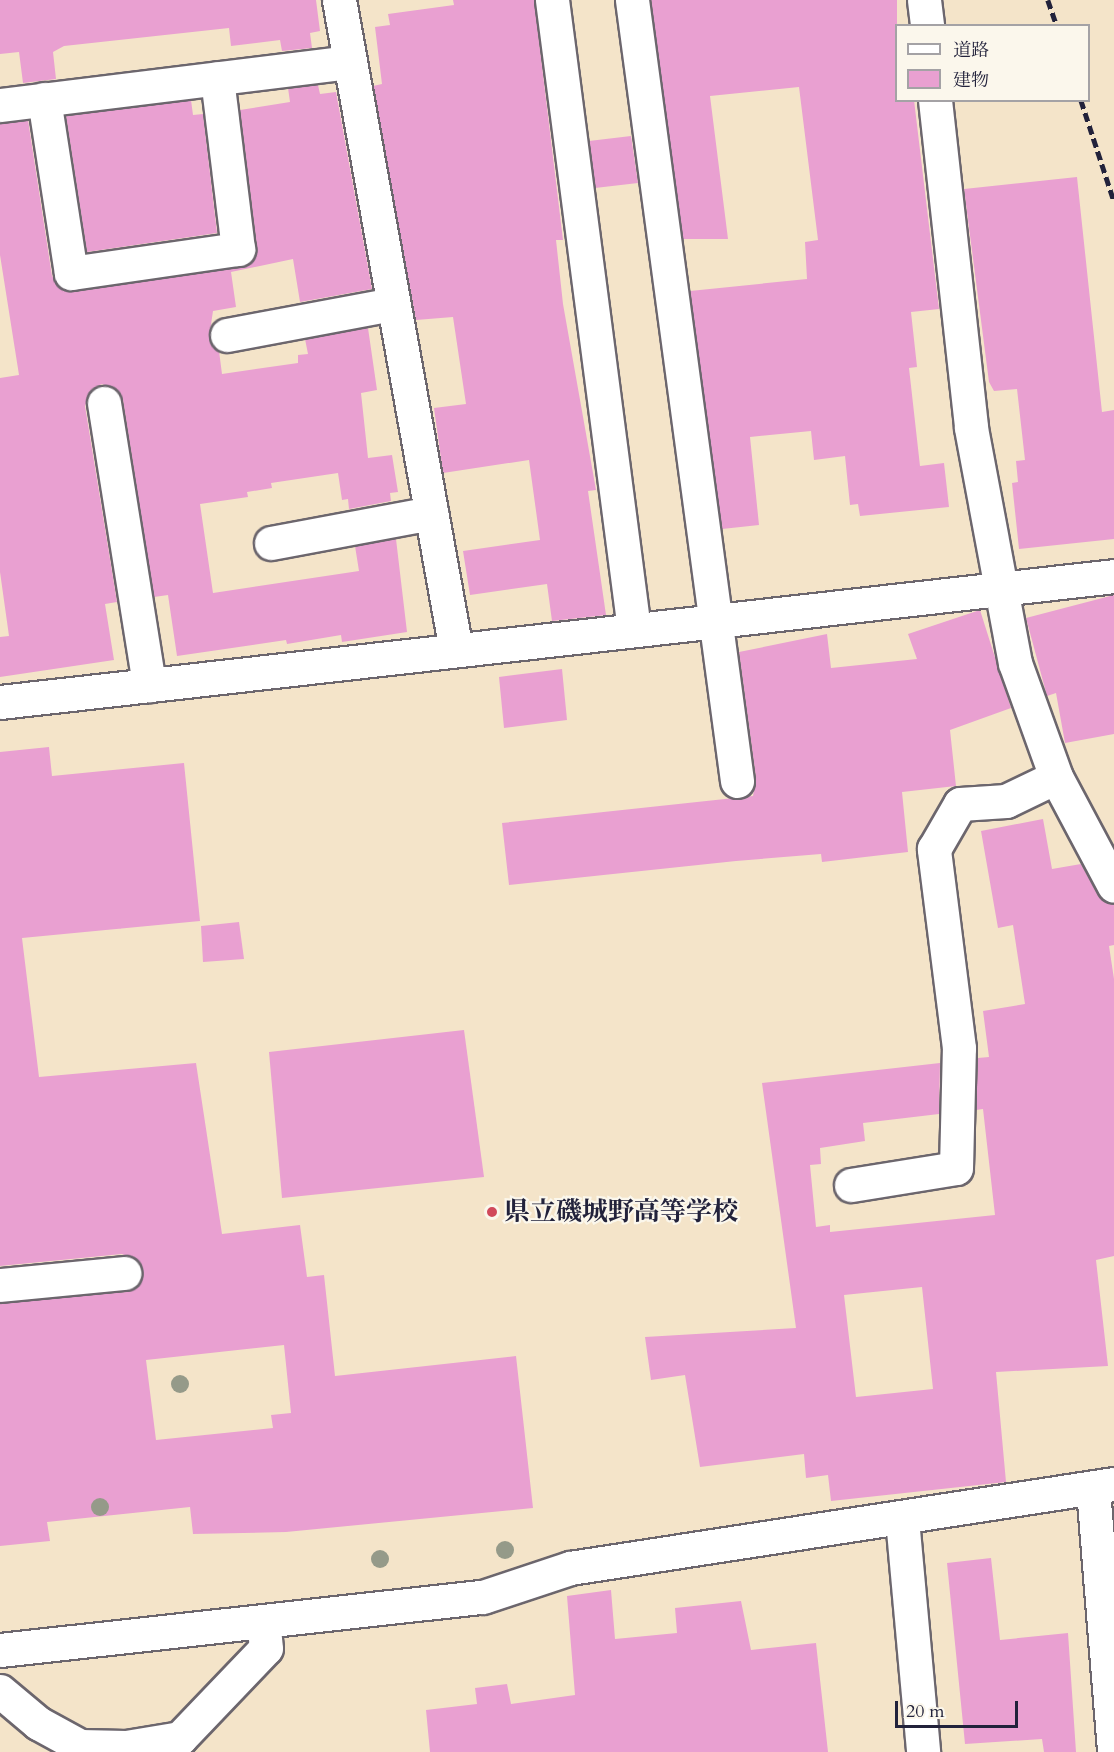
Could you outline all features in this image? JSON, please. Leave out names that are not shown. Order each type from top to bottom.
[{"type":"street","points":[[339,0],[348,62],[456,650]]},
{"type":"street","points":[[552,0],[634,630]]},
{"type":"street","points":[[632,0],[713,621],[737,781]]},
{"type":"street","points":[[924,0],[927,24]]},
{"type":"street","points":[[0,105],[348,62]]},
{"type":"street","points":[[44,99],[71,273],[238,249],[217,78]]},
{"type":"street","points":[[935,102],[971,428],[999,588],[1015,663],[1056,777],[1114,886]]},
{"type":"street","points":[[227,335],[393,304]]},
{"type":"street","points":[[104,402],[149,685]]},
{"type":"street","points":[[271,543],[431,513]]},
{"type":"street","points":[[0,702],[1114,576]]},
{"type":"street","points":[[851,1185],[956,1168],[959,1048],[934,849],[960,804],[1006,801],[1056,777]]},
{"type":"street","points":[[0,1285],[124,1273]]},
{"type":"street","points":[[0,1650],[483,1597],[570,1568],[902,1519],[1103,1486],[1114,1752]]},
{"type":"street","points":[[902,1519],[923,1752]]},
{"type":"street","points":[[0,1691],[38,1723],[80,1746],[126,1747],[180,1738],[266,1648],[262,1621]]},
{"type":"building","points":[[0,0],[316,0],[320,31],[310,33],[312,48],[282,51],[280,40],[231,46],[229,28],[64,46],[53,52],[56,79],[23,83],[19,52],[0,54]]},
{"type":"building","points":[[453,0],[534,0],[563,240],[556,240],[563,304],[596,490],[588,491],[606,615],[552,621],[547,584],[470,595],[463,551],[540,540],[529,460],[443,473],[434,408],[466,404],[453,317],[416,320],[373,86],[382,84],[375,27],[390,25],[388,14],[454,5]]},
{"type":"building","points":[[651,0],[897,0],[895,102],[914,102],[939,309],[911,312],[917,367],[909,368],[920,466],[944,463],[949,507],[860,516],[858,504],[850,505],[845,456],[814,460],[811,431],[750,437],[759,525],[722,529],[690,291],[807,279],[805,242],[818,240],[799,87],[710,96],[728,239],[683,239]]},
{"type":"building","points":[[318,85],[320,94],[336,92],[372,289],[300,302],[293,259],[231,272],[236,307],[213,311],[209,338],[219,351],[222,374],[298,363],[298,355],[308,354],[305,339],[368,328],[377,390],[361,393],[368,458],[392,455],[398,492],[390,493],[391,501],[349,509],[348,499],[342,500],[338,473],[271,483],[272,488],[247,492],[248,497],[200,504],[213,593],[359,571],[355,546],[396,539],[407,632],[342,642],[341,635],[287,644],[286,640],[177,656],[168,595],[154,597],[123,400],[118,391],[102,384],[92,389],[85,406],[117,602],[105,604],[114,660],[0,677],[0,637],[9,636],[0,572],[0,378],[19,375],[0,255],[0,123],[28,120],[52,276],[64,290],[74,292],[250,263],[257,247],[240,110],[290,102],[288,88]]},
{"type":"building","points":[[191,100],[193,115],[203,114],[217,233],[87,252],[66,116]]},
{"type":"building","points":[[631,136],[638,183],[595,188],[589,141]]},
{"type":"building","points":[[1077,177],[1102,412],[1114,410],[1114,539],[1019,549],[1012,483],[1018,482],[1016,461],[1025,460],[1017,389],[994,391],[989,382],[964,189]]},
{"type":"building","points":[[1114,595],[1114,734],[1065,743],[1056,693],[1047,696],[1026,618]]},
{"type":"building","points":[[980,610],[1011,708],[950,730],[956,786],[902,792],[908,852],[822,862],[821,854],[736,861],[509,885],[502,823],[753,796],[756,778],[739,652],[827,634],[831,668],[917,659],[908,634]]},
{"type":"building","points":[[562,669],[567,720],[504,728],[499,677]]},
{"type":"building","points":[[49,747],[52,776],[184,763],[200,921],[22,938],[39,1077],[196,1063],[222,1234],[300,1225],[307,1277],[324,1275],[335,1376],[516,1356],[533,1508],[286,1532],[193,1534],[190,1507],[47,1522],[50,1541],[0,1546],[0,1303],[126,1292],[135,1288],[143,1272],[139,1262],[122,1254],[0,1266],[0,752]],"holes":[[[284,1345],[291,1413],[271,1415],[273,1428],[156,1440],[146,1360]]]},
{"type":"building","points":[[1043,819],[1052,869],[1081,864],[1098,895],[1114,905],[1114,945],[1109,946],[1114,979],[1114,1256],[1096,1260],[1108,1366],[996,1372],[1006,1482],[831,1501],[828,1475],[806,1478],[804,1454],[700,1467],[685,1375],[651,1380],[645,1337],[796,1328],[762,1083],[940,1063],[939,1114],[863,1123],[865,1141],[820,1148],[821,1164],[810,1165],[816,1227],[830,1225],[830,1232],[995,1215],[983,1109],[976,1110],[978,1058],[989,1057],[983,1011],[1025,1004],[1013,925],[998,928],[981,831]],"holes":[[[922,1287],[933,1389],[856,1397],[844,1295]]]},
{"type":"building","points":[[239,922],[244,959],[203,962],[201,926]]},
{"type":"building","points":[[464,1030],[484,1177],[282,1198],[269,1052]]},
{"type":"building","points":[[991,1558],[1000,1640],[1068,1633],[1076,1752],[1044,1752],[1042,1739],[965,1744],[947,1563]]},
{"type":"building","points":[[611,1590],[615,1639],[677,1633],[675,1608],[741,1601],[751,1650],[816,1643],[828,1752],[430,1752],[426,1710],[477,1704],[475,1688],[507,1684],[511,1704],[575,1695],[567,1596]]},
{"type":"railway","points":[[1048,0],[1056,24]]},
{"type":"railway","points":[[1082,102],[1114,201]]},
{"type":"place","name":"県立磯城野高等学校","points":[[492,1212]]}]
